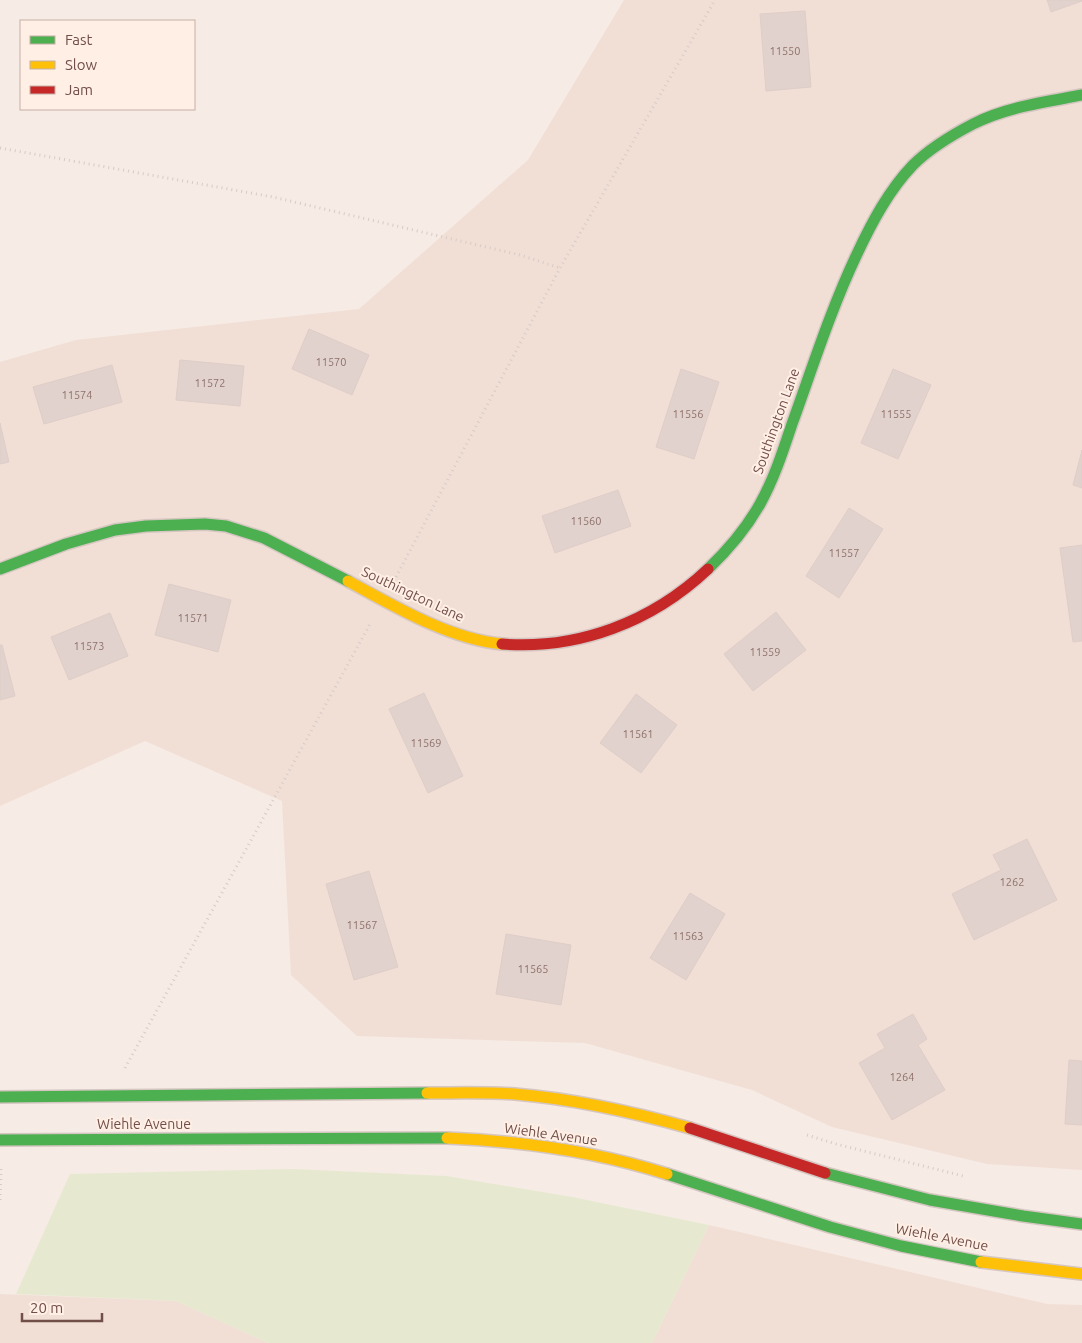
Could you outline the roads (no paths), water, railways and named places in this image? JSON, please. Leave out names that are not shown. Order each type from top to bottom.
[{"type":"main road","name":"Southington Lane","points":[[0,569],[45,551],[104,532],[126,528],[189,524],[224,526],[255,534],[278,544],[439,626],[478,640],[517,645],[558,643],[596,634],[645,615],[677,596],[707,571],[726,551],[754,513],[775,474],[839,291],[869,227],[890,194],[915,163],[940,143],[976,122],[1021,107],[1082,94]]},
{"type":"main road","name":"Wiehle Avenue","points":[[0,1097],[514,1094],[572,1101],[637,1113],[692,1128],[828,1174],[930,1200],[1082,1224]]},
{"type":"main road","name":"Wiehle Avenue","points":[[0,1140],[397,1137],[503,1141],[563,1148],[626,1160],[795,1217],[859,1235],[988,1262],[1082,1274]]}]
